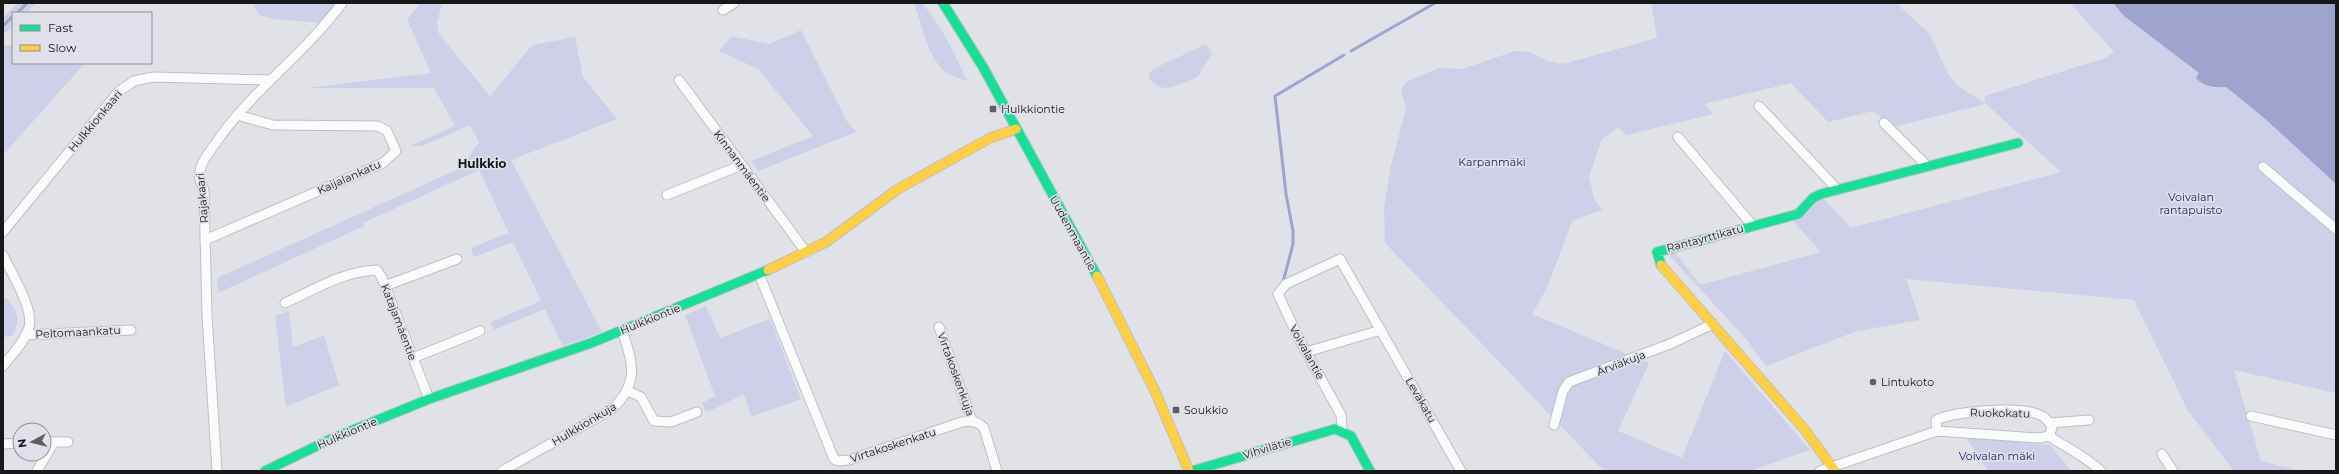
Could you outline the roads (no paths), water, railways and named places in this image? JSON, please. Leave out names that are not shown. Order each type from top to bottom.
[{"type":"street","name":"Rajakaari","points":[[217,471],[207,315],[204,190],[198,172],[204,158],[237,115],[270,80],[323,29],[342,3]]},
{"type":"street","points":[[723,10],[734,3]]},
{"type":"street","name":"Uudenmaantie","points":[[943,3],[964,35],[1134,346],[1191,471]]},
{"type":"street","name":"Hulkkionkaari","points":[[3,232],[118,92],[134,81],[153,77],[270,80]]},
{"type":"street","name":"Kinnanmäentie","points":[[679,80],[806,252]]},
{"type":"street","points":[[1758,106],[1838,190]]},
{"type":"street","name":"Kaijalankatu","points":[[205,240],[382,163],[394,155],[396,151],[387,130],[378,126],[273,125],[237,115]]},
{"type":"street","points":[[1884,123],[1927,166]]},
{"type":"street","name":"Hulkkiontie","points":[[265,471],[331,438],[429,399],[622,331],[759,274],[826,242],[898,189],[990,138],[1016,129]]},
{"type":"street","points":[[1678,136],[1753,226]]},
{"type":"street","name":"Rantayrttikatu","points":[[1833,469],[1804,430],[1659,262],[1657,252],[1798,214],[1816,196],[2018,143]]},
{"type":"street","points":[[666,196],[742,165]]},
{"type":"street","points":[[2263,167],[2336,229]]},
{"type":"street","points":[[3,255],[30,314],[29,327],[25,335],[3,366]]},
{"type":"street","points":[[385,286],[457,259]]},
{"type":"street","name":"Leväkatu","points":[[1340,259],[1461,471]]},
{"type":"street","name":"Voivalantie","points":[[1340,259],[1286,284],[1279,290],[1279,299],[1306,352],[1341,414],[1342,431]]},
{"type":"street","name":"Katajamäentie","points":[[285,303],[365,270],[377,270],[385,286],[429,399]]},
{"type":"street","name":"Virtakoskenkatu","points":[[759,274],[834,459],[838,461],[850,460],[962,422],[972,421]]},
{"type":"street","name":"Ärviäkuja","points":[[1554,425],[1563,392],[1569,382],[1670,344],[1713,324]]},
{"type":"street","name":"Virtakoskenkuja","points":[[939,327],[972,421]]},
{"type":"street","name":"Peltomaankatu","points":[[25,335],[131,330]]},
{"type":"street","points":[[1306,352],[1381,330]]},
{"type":"street","points":[[413,358],[480,331]]},
{"type":"street","name":"Hulkkionkuja","points":[[502,471],[611,410],[624,398],[628,391],[632,376],[632,360],[622,331]]},
{"type":"street","points":[[628,391],[641,397],[654,421],[659,423],[670,422],[697,412]]},
{"type":"street","name":"Ruokokatu","points":[[1937,432],[1935,424],[1939,418],[1972,412],[2037,414],[2050,423]]},
{"type":"street","points":[[2251,416],[2336,435]]},
{"type":"street","points":[[2089,420],[2050,423],[2052,428],[2049,436],[2069,450],[2087,458],[2101,471]]},
{"type":"street","points":[[972,421],[981,424],[984,428],[997,471]]},
{"type":"street","name":"Vihvilätie","points":[[1191,471],[1328,430],[1342,431]]},
{"type":"street","points":[[1342,431],[1351,436],[1370,471]]},
{"type":"street","name":"Ruokokatu","points":[[1820,471],[1833,469],[1937,432],[1987,433],[2039,438],[2049,436]]},
{"type":"street","points":[[52,442],[68,442]]},
{"type":"street","points":[[2162,454],[2173,471]]},
{"type":"water","points":[[2113,3],[2336,3],[2336,184],[2263,117],[2226,87],[2210,86],[2199,81],[2196,78],[2199,73],[2124,16]]},
{"type":"waterway","points":[[18,12],[27,3]]},
{"type":"waterway","points":[[1351,51],[1435,3]]},
{"type":"waterway","points":[[3,26],[12,17]]},
{"type":"waterway","points":[[1283,282],[1293,244],[1293,231],[1286,194],[1275,96],[1344,55]]},
{"type":"place","name":"Hulkkiontie","points":[[993,109]]},
{"type":"place","name":"Lintukoto","points":[[1873,382]]},
{"type":"place","name":"Soukkio","points":[[1176,410]]},
{"type":"district","name":"Hulkkio","points":[[482,164]]},
{"type":"park label","name":"Karpanmäki","points":[[1492,162]]},
{"type":"park label","name":"Voivalan rantapuisto","points":[[2191,203]]},
{"type":"park label","name":"Voivalan mäki","points":[[1997,456]]}]
